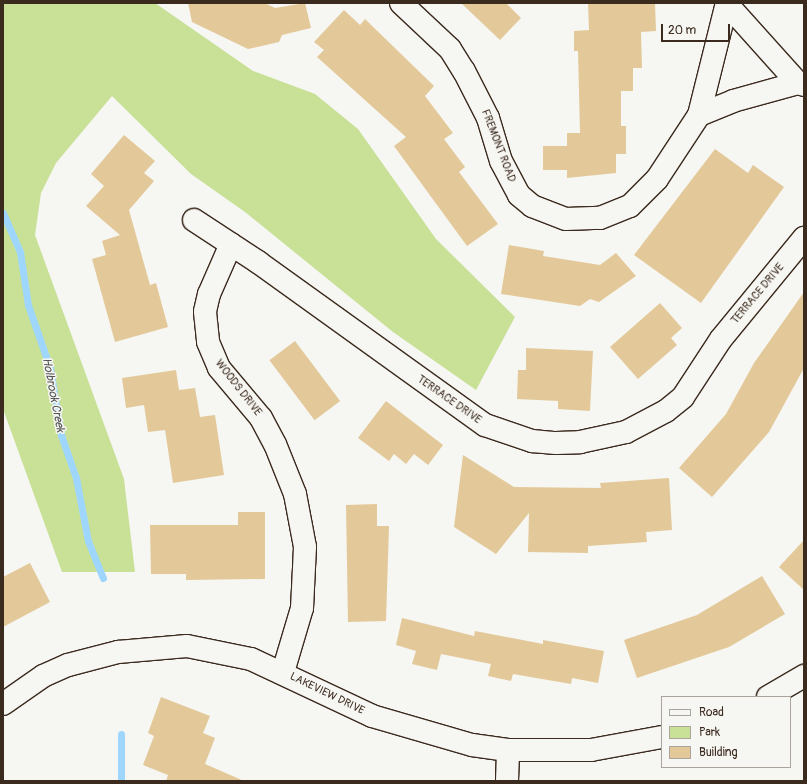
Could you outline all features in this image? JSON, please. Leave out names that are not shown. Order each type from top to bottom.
[{"type":"street","name":"FREMONT ROAD","points":[[401,3],[450,50],[464,71],[488,118],[504,167],[519,195],[549,215],[583,220],[618,213],[630,206],[657,179],[699,115]]},
{"type":"street","points":[[699,115],[727,3]]},
{"type":"street","points":[[699,115],[732,101],[801,84],[727,3]]},
{"type":"street","name":"TERRACE DRIVE","points":[[194,220],[232,244],[484,425],[532,441],[556,443],[588,441],[626,432],[666,411],[698,380],[721,339],[804,238]]},
{"type":"street","name":"WOODS DRIVE","points":[[232,244],[209,294],[205,312],[208,342],[219,368],[261,418],[275,444],[295,494],[305,547],[302,608],[283,672]]},
{"type":"street","name":"LAKEVIEW DRIVE","points":[[3,704],[43,676],[68,665],[141,648],[208,648],[283,672],[372,716],[403,727],[472,745],[508,750],[591,750],[661,737]]},
{"type":"street","points":[[770,696],[804,676]]},
{"type":"street","points":[[507,781],[508,750]]},
{"type":"green space","points":[[3,3],[155,3],[253,71],[315,94],[358,129],[436,239],[515,317],[476,390],[393,332],[245,212],[191,174],[112,96],[56,163],[41,193],[35,235],[124,479],[135,572],[62,572],[3,409]]},
{"type":"building","points":[[188,3],[265,3],[275,8],[305,3],[311,28],[282,35],[279,42],[248,49],[192,22]]},
{"type":"building","points":[[461,3],[506,3],[521,18],[500,40]]},
{"type":"building","points":[[588,3],[655,3],[656,31],[641,32],[642,68],[633,68],[633,91],[621,91],[621,126],[626,126],[626,154],[616,154],[616,173],[567,178],[567,170],[543,170],[543,146],[567,146],[567,133],[580,133],[578,51],[574,51],[574,31],[589,30]]},
{"type":"building","points":[[344,10],[360,25],[365,19],[434,86],[425,96],[453,133],[444,139],[465,167],[459,172],[498,224],[467,246],[394,146],[406,137],[317,57],[324,50],[314,42]]},
{"type":"building","points":[[124,135],[155,161],[144,173],[154,181],[129,210],[150,285],[156,283],[168,327],[115,342],[92,259],[106,255],[102,241],[120,235],[86,206],[104,186],[91,174]]},
{"type":"building","points":[[715,149],[748,173],[753,165],[784,187],[701,303],[634,255]]},
{"type":"building","points":[[509,245],[544,251],[543,256],[600,265],[616,253],[636,276],[599,302],[590,299],[580,306],[501,294]]},
{"type":"building","points":[[804,292],[804,368],[769,432],[712,497],[679,468],[726,414],[754,363]]},
{"type":"building","points":[[660,303],[682,328],[671,338],[677,345],[638,379],[610,347]]},
{"type":"building","points":[[295,341],[340,401],[315,420],[269,360]]},
{"type":"building","points":[[526,348],[593,351],[590,411],[558,409],[558,401],[517,399],[518,370],[526,370]]},
{"type":"building","points":[[176,370],[179,390],[195,388],[200,417],[215,415],[224,475],[173,483],[165,430],[148,432],[144,405],[126,408],[122,378]]},
{"type":"building","points":[[386,401],[443,445],[428,465],[414,454],[406,464],[394,454],[389,461],[358,438]]},
{"type":"building","points":[[463,455],[514,487],[601,488],[600,483],[669,478],[672,530],[646,532],[647,542],[588,546],[588,553],[528,552],[529,513],[496,554],[454,527]]},
{"type":"building","points":[[377,504],[377,526],[389,526],[386,621],[348,622],[346,505]]},
{"type":"building","points":[[238,512],[265,512],[265,579],[186,580],[186,574],[151,574],[150,525],[238,525]]},
{"type":"building","points":[[804,540],[804,590],[779,567]]},
{"type":"building","points":[[30,563],[50,602],[3,627],[3,577]]},
{"type":"building","points":[[762,576],[785,614],[729,647],[637,678],[624,640],[697,615]]},
{"type":"building","points":[[402,618],[474,636],[475,631],[543,644],[543,640],[604,651],[598,683],[572,678],[571,684],[513,674],[511,681],[488,676],[491,664],[441,654],[437,670],[412,664],[416,651],[396,645]]},
{"type":"building","points":[[161,697],[210,716],[203,733],[215,738],[205,764],[244,781],[166,781],[168,775],[143,765],[154,736],[148,733]]},
{"type":"waterway","name":"Holbrook Creek","points":[[3,213],[20,252],[28,305],[50,368],[61,435],[76,478],[88,541],[103,578]]},
{"type":"waterway","name":"Holbrook Creek","points":[[121,734],[121,781]]}]
